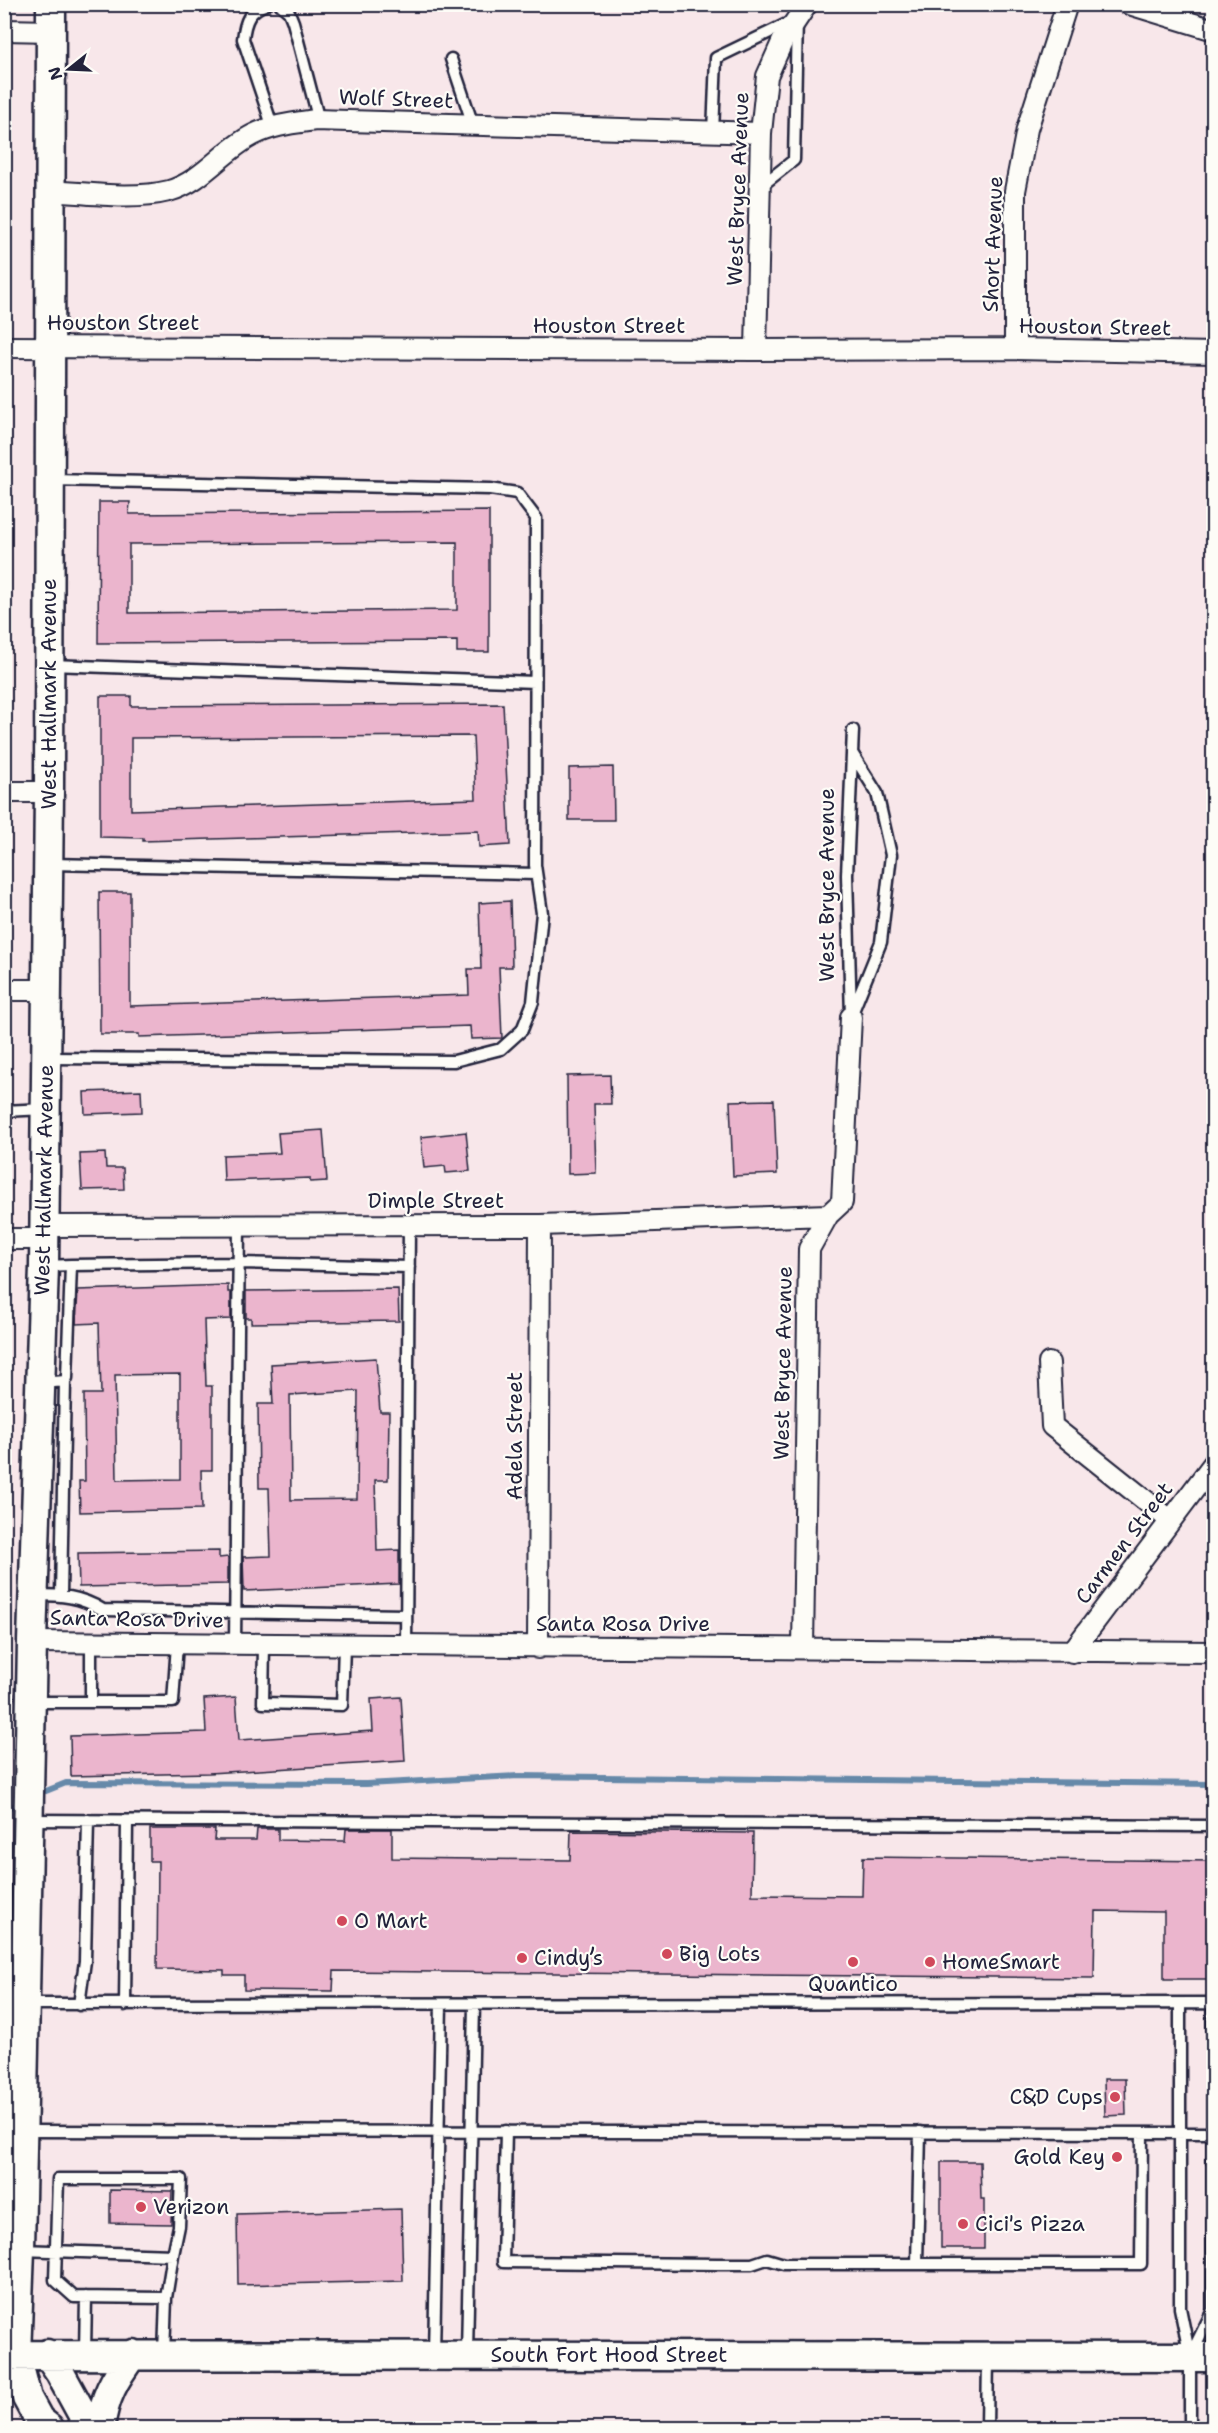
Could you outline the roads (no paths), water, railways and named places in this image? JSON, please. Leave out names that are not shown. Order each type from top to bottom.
[{"type":"street","name":"Short Avenue","points":[[1015,349],[1015,191],[1028,129],[1067,4]]},
{"type":"street","points":[[1129,4],[1214,30]]},
{"type":"street","name":"West Bryce Avenue","points":[[756,351],[761,134],[767,76],[783,40],[802,12]]},
{"type":"street","points":[[4,30],[51,18]]},
{"type":"street","name":"West Hallmark Avenue","points":[[49,2428],[39,2420],[27,2398],[10,2355],[12,2248],[23,2131],[32,1642],[47,1595],[52,1382],[51,1249],[45,1110],[49,792],[51,18]]},
{"type":"street","name":"Wolf Street","points":[[49,191],[136,194],[170,190],[197,177],[252,135],[273,128],[319,121],[761,134]]},
{"type":"street","name":"Houston Street","points":[[4,347],[756,351],[1015,349],[1214,353]]},
{"type":"street","points":[[4,792],[49,792]]},
{"type":"street","points":[[4,990],[47,990]]},
{"type":"street","name":"West Bryce Avenue","points":[[803,1648],[809,1249],[828,1215],[842,1202],[851,1017]]},
{"type":"street","name":"Dimple Street","points":[[4,1239],[51,1249],[239,1226],[540,1225],[828,1215]]},
{"type":"street","name":"Adela Street","points":[[538,1648],[540,1225]]},
{"type":"street","points":[[1049,1363],[1052,1426],[1170,1520]]},
{"type":"street","name":"Carmen Street","points":[[1072,1652],[1214,1463]]},
{"type":"street","name":"Santa Rosa Drive","points":[[32,1642],[1214,1652]]},
{"type":"street","points":[[47,2354],[90,2428]]},
{"type":"street","points":[[100,2428],[103,2405],[119,2373],[133,2354]]},
{"type":"street","name":"South Fort Hood Street","points":[[10,2355],[1202,2357]]},
{"type":"lane","points":[[267,4],[249,16],[245,24],[243,39],[273,128]]},
{"type":"lane","points":[[280,4],[289,12],[293,22],[319,121]]},
{"type":"lane","points":[[713,133],[716,57],[802,12]]},
{"type":"lane","points":[[760,187],[794,160],[802,12]]},
{"type":"lane","points":[[451,59],[473,125]]},
{"type":"lane","points":[[46,1058],[454,1061],[501,1049],[522,1030],[533,1002],[542,913],[536,874],[536,518],[517,493],[490,489],[49,480]]},
{"type":"lane","points":[[49,665],[535,682]]},
{"type":"lane","name":"West Bryce Avenue","points":[[851,1017],[848,875],[852,730]]},
{"type":"lane","name":"West Bryce Avenue","points":[[851,1017],[881,942],[891,855],[877,793],[852,752]]},
{"type":"lane","points":[[48,864],[536,874]]},
{"type":"lane","points":[[4,1111],[45,1110]]},
{"type":"lane","points":[[406,1646],[409,1225]]},
{"type":"lane","points":[[235,1644],[239,1226]]},
{"type":"lane","points":[[51,1249],[239,1263],[409,1267]]},
{"type":"lane","points":[[47,1595],[69,1595],[89,1601],[103,1610],[406,1614]]},
{"type":"lane","points":[[91,1643],[91,1702]]},
{"type":"lane","points":[[31,1702],[173,1702],[177,1644]]},
{"type":"lane","points":[[264,1645],[263,1702],[342,1704],[344,1646]]},
{"type":"lane","points":[[29,1820],[1214,1826]]},
{"type":"lane","points":[[79,2005],[85,1961],[88,1820]]},
{"type":"lane","points":[[125,2005],[128,1821]]},
{"type":"lane","points":[[25,2004],[1213,2003],[1213,2310],[1202,2357],[1190,2428]]},
{"type":"lane","points":[[434,2355],[441,2004]]},
{"type":"lane","points":[[467,2355],[474,2004]]},
{"type":"lane","points":[[1180,2004],[1180,2308],[1202,2357]]},
{"type":"lane","points":[[23,2131],[1213,2133]]},
{"type":"lane","points":[[506,2131],[503,2262],[752,2264],[767,2259],[784,2264],[1141,2264],[1142,2133]]},
{"type":"lane","points":[[917,2264],[920,2132]]},
{"type":"lane","points":[[164,2355],[166,2298],[179,2226],[181,2179],[58,2179],[55,2280],[74,2296],[166,2298]]},
{"type":"lane","points":[[12,2248],[55,2252],[173,2255]]},
{"type":"lane","points":[[84,2354],[86,2297]]},
{"type":"lane","points":[[987,2428],[988,2356]]},
{"type":"waterway","points":[[46,1791],[66,1783],[366,1784],[519,1776],[1214,1784]]},
{"type":"waterway","points":[[4,1809],[13,1806]]},
{"type":"place","name":"O Mart","points":[[342,1921]]},
{"type":"place","name":"Big Lots","points":[[667,1954]]},
{"type":"place","name":"Cindy’s","points":[[522,1958]]},
{"type":"place","name":"Quantico","points":[[853,1962]]},
{"type":"place","name":"HomeSmart","points":[[930,1962]]},
{"type":"place","name":"C&D Cups","points":[[1115,2097]]},
{"type":"place","name":"Gold Key","points":[[1117,2157]]},
{"type":"place","name":"Verizon","points":[[141,2207]]},
{"type":"place","name":"Cici's Pizza","points":[[963,2224]]}]
